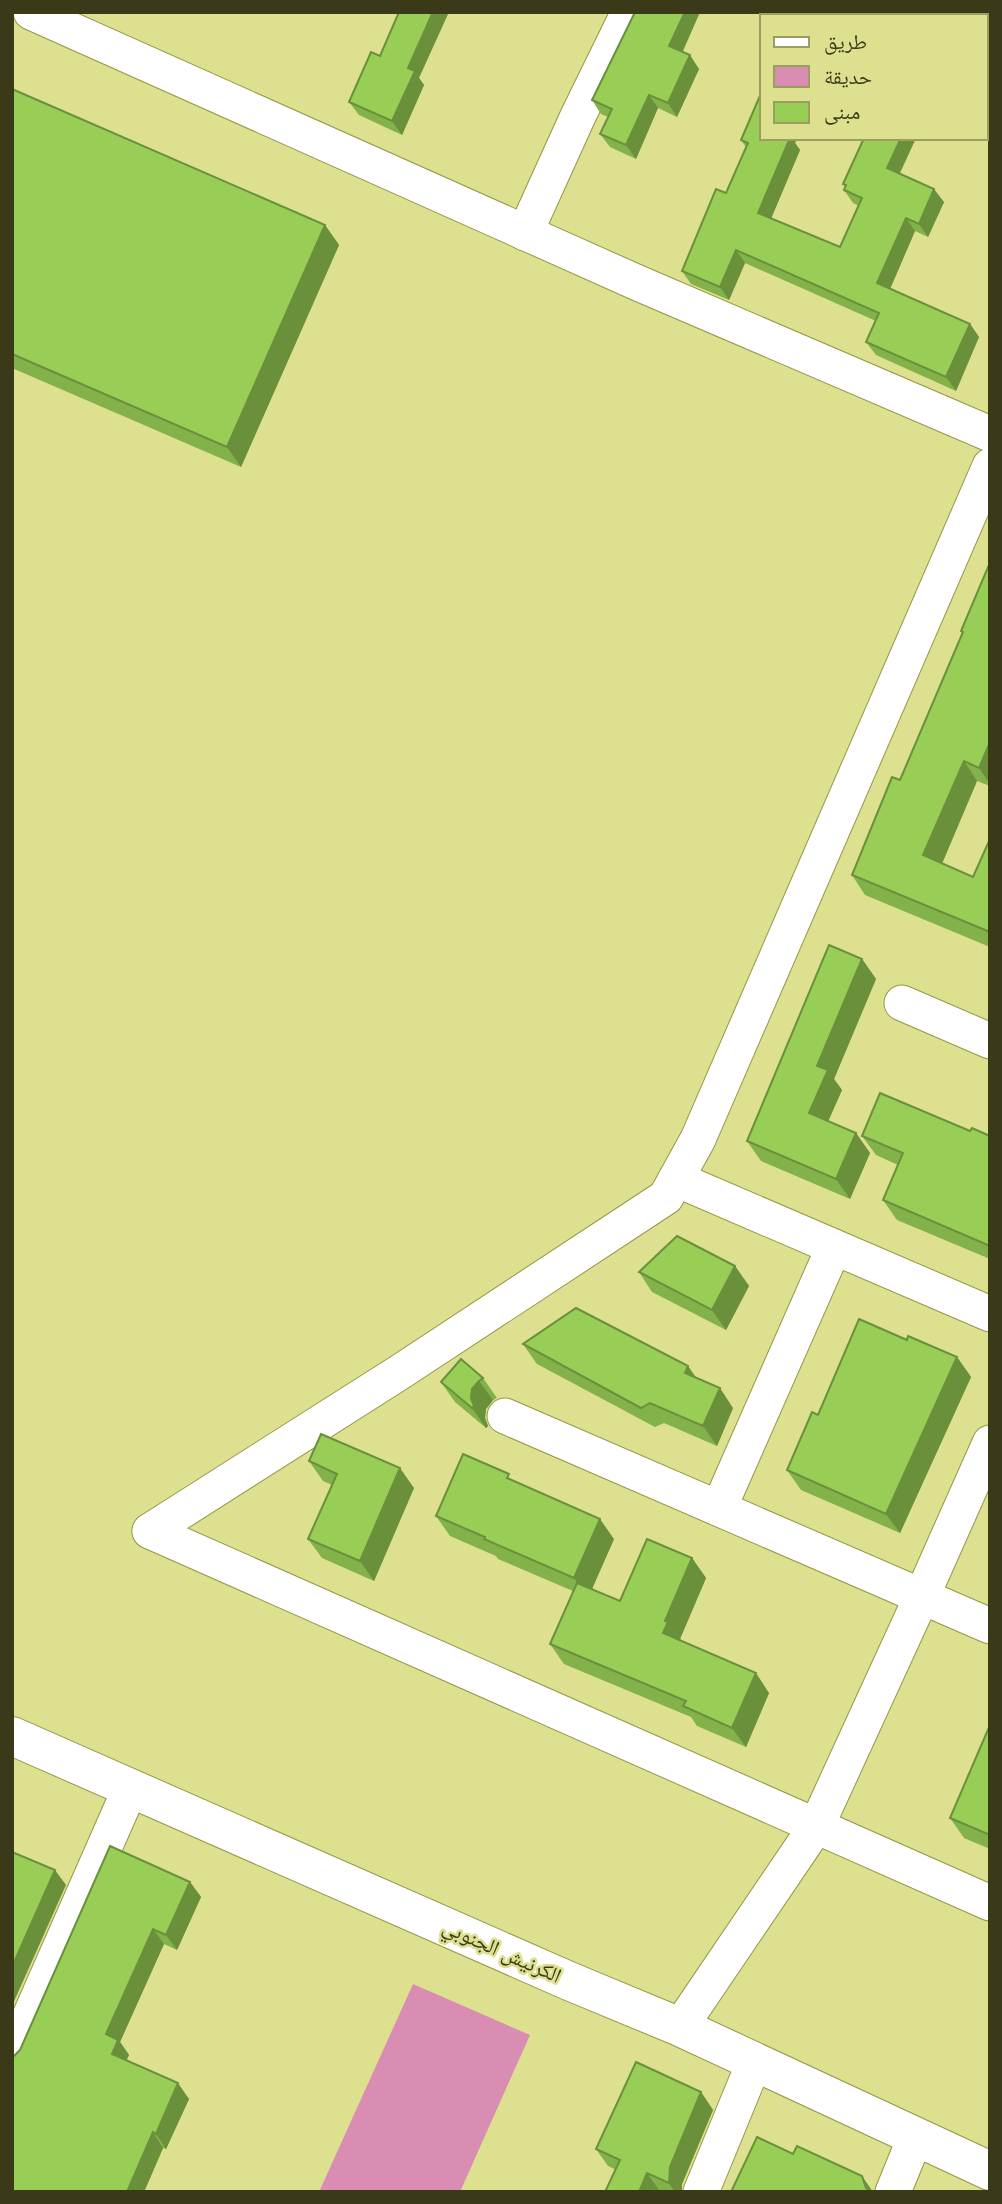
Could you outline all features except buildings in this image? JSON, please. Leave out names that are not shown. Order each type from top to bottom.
[{"type":"main road","name":"الكرنيش الجنوبي","points":[[12,1737],[680,2027],[990,2171]]},
{"type":"street","points":[[31,12],[638,283],[990,434]]},
{"type":"street","points":[[525,233],[629,12]]},
{"type":"street","points":[[990,466],[698,1139],[666,1197],[400,1372],[150,1531],[990,1903]]},
{"type":"street","points":[[902,1003],[990,1041]]},
{"type":"street","points":[[676,1180],[990,1314]]},
{"type":"street","points":[[719,1508],[834,1247]]},
{"type":"street","points":[[505,1416],[990,1626]]},
{"type":"street","points":[[680,2027],[817,1825],[990,1443]]},
{"type":"street","points":[[12,2057],[131,1789]]},
{"type":"street","points":[[701,2192],[754,2063]]},
{"type":"street","points":[[893,2192],[915,2138]]},
{"type":"green space","points":[[413,1984],[530,2035],[460,2192],[319,2192]]}]
